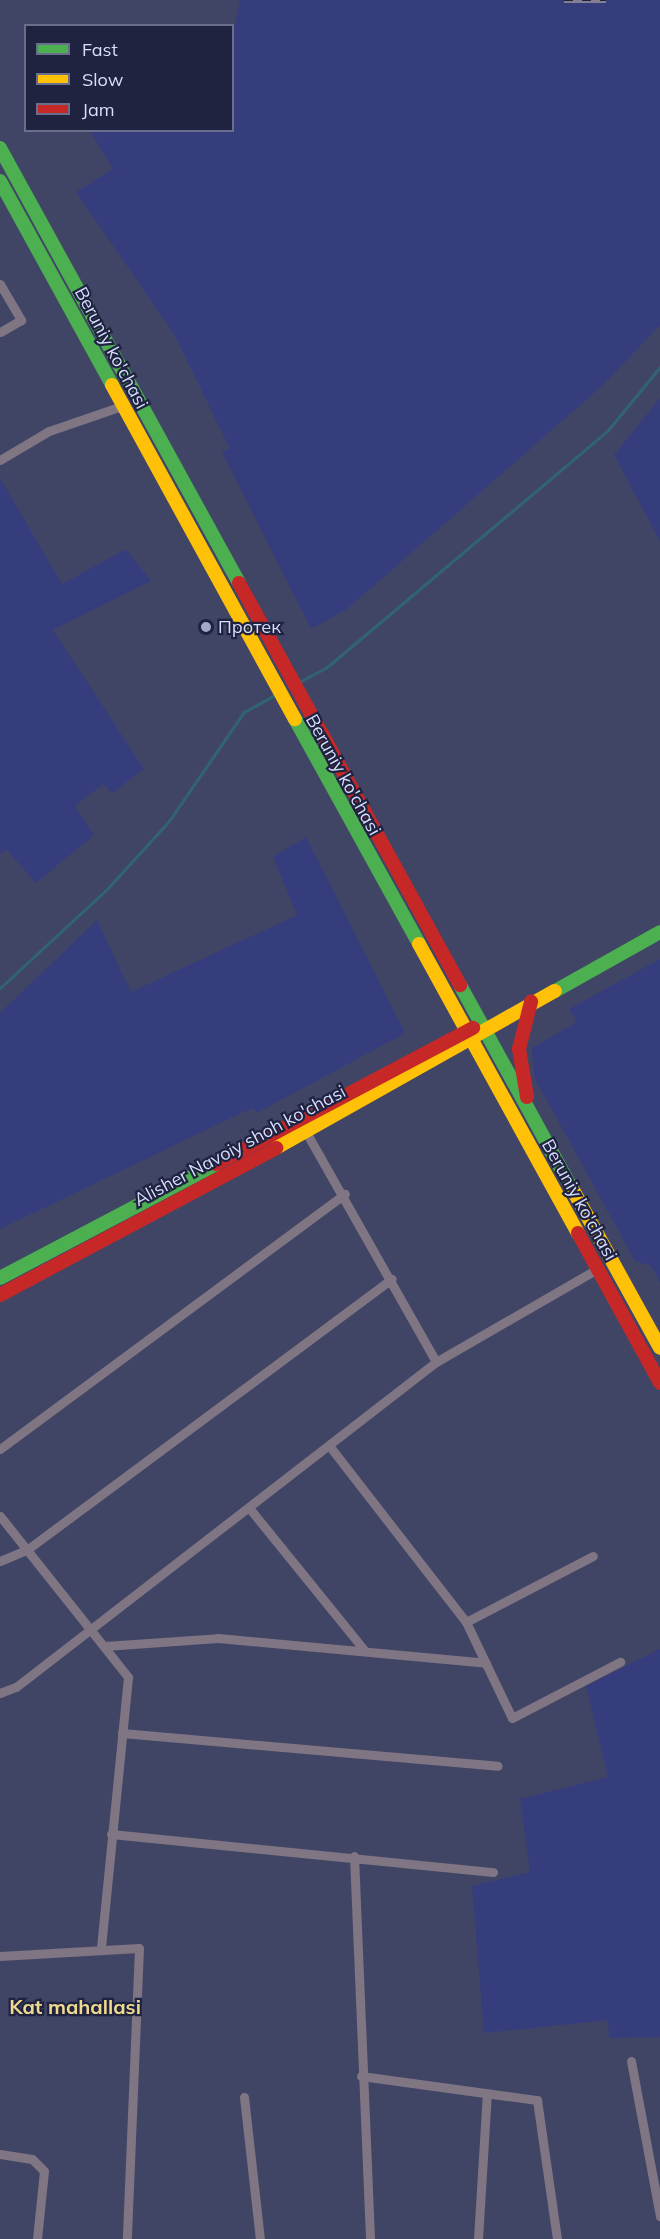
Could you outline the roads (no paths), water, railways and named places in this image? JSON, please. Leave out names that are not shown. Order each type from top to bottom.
[{"type":"main road","name":"Beruniy ko'chasi","points":[[0,148],[316,729],[486,1027],[660,1348]]},
{"type":"main road","name":"Beruniy ko'chasi","points":[[0,181],[301,736],[660,1383]]},
{"type":"main road","points":[[21,220],[35,212]]},
{"type":"main road","points":[[215,579],[230,570]]},
{"type":"main road","name":"Alisher Navoiy shoh ko'chasi","points":[[0,1278],[486,1027],[660,932]]},
{"type":"main road","points":[[530,1110],[519,1048],[531,1002]]},
{"type":"main road","name":"Alisher Navoiy shoh ko'chasi","points":[[0,1295],[306,1132],[468,1036]]},
{"type":"street","points":[[0,284],[21,320],[0,332]]},
{"type":"street","points":[[0,460],[50,431],[122,406]]},
{"type":"street","points":[[306,1132],[345,1194],[436,1362]]},
{"type":"street","points":[[0,1449],[345,1194]]},
{"type":"street","points":[[0,1693],[16,1687],[92,1627],[331,1448],[436,1362],[597,1269]]},
{"type":"street","points":[[0,1562],[28,1549],[392,1280]]},
{"type":"street","points":[[331,1448],[466,1622],[512,1718],[620,1662]]},
{"type":"street","points":[[250,1509],[365,1651]]},
{"type":"street","points":[[0,1516],[92,1627],[128,1677],[111,1834],[102,1947]]},
{"type":"street","points":[[466,1622],[593,1556]]},
{"type":"street","points":[[105,1646],[218,1638],[486,1664]]},
{"type":"street","points":[[122,1733],[498,1766]]},
{"type":"street","points":[[111,1834],[493,1872]]},
{"type":"street","points":[[354,1857],[361,2076],[370,2239]]},
{"type":"street","points":[[0,1956],[102,1947],[139,1948],[127,2239]]},
{"type":"street","points":[[631,2061],[660,2216]]},
{"type":"street","points":[[361,2076],[537,2100],[557,2239]]},
{"type":"street","points":[[478,2239],[487,2093]]},
{"type":"street","points":[[244,2097],[260,2239]]},
{"type":"street","points":[[0,2154],[32,2159],[44,2171],[37,2239]]},
{"type":"waterway","points":[[299,682],[327,667],[608,430],[660,367]]},
{"type":"waterway","points":[[0,988],[107,889],[169,821],[244,712],[277,694]]},
{"type":"railway","points":[[564,0],[606,0]]},
{"type":"place","name":"Протек","points":[[206,627]]},
{"type":"district","name":"Kat mahallasi","points":[[75,2006]]}]
